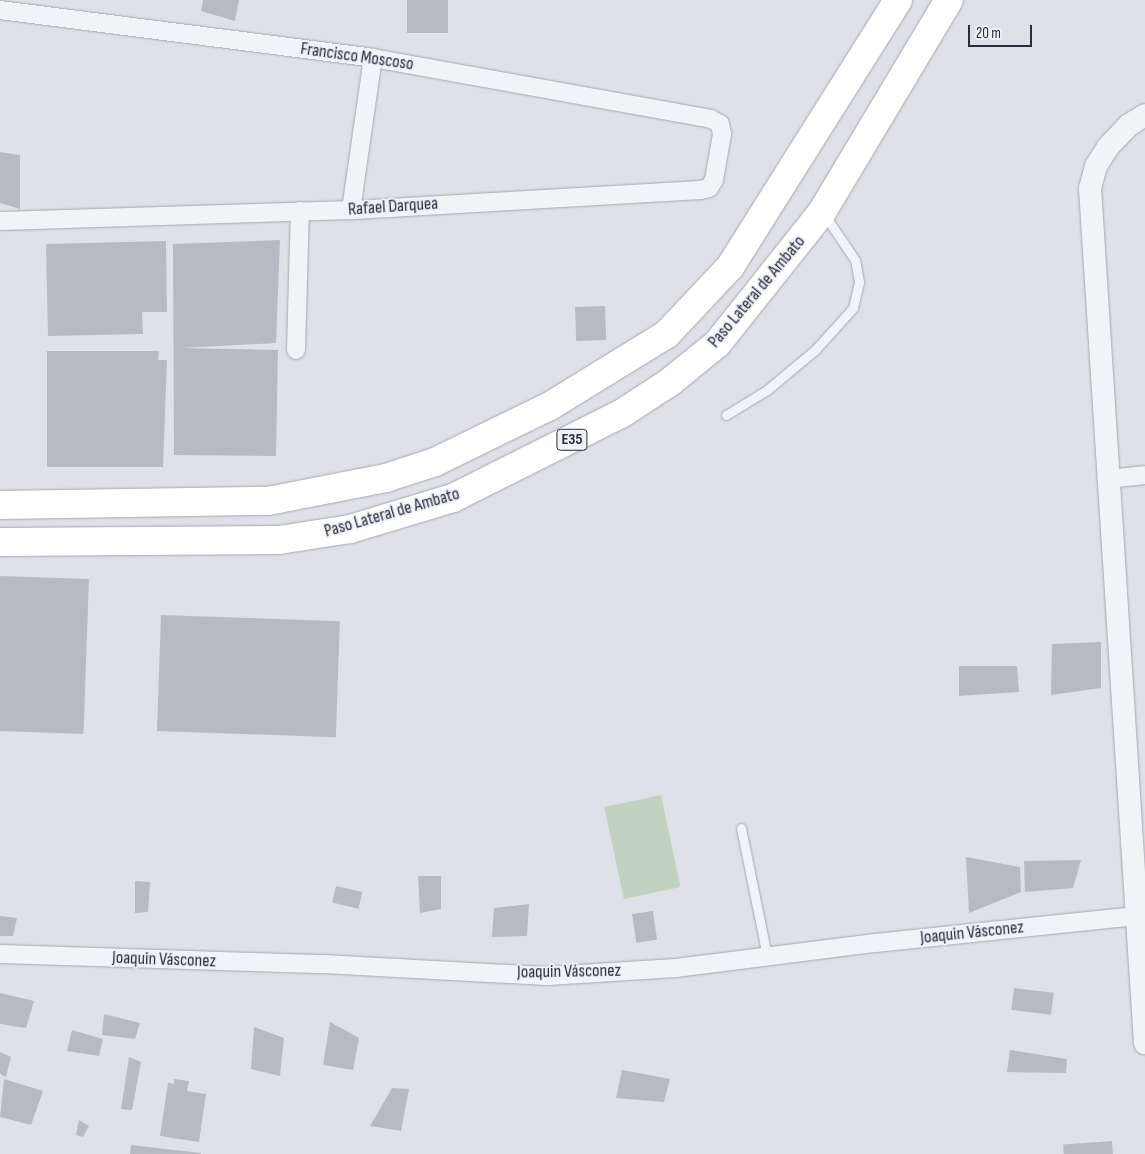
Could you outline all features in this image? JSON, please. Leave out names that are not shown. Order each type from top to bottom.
[{"type":"highway","name":"Paso Lateral de Ambato","points":[[0,505],[268,502],[386,478],[435,462],[550,406],[667,334],[730,267],[898,0]]},
{"type":"highway","name":"Paso Lateral de Ambato","points":[[0,542],[280,540],[350,529],[453,498],[604,422],[670,382],[717,344],[822,212],[949,0]]},
{"type":"highway","points":[[905,76],[958,0]]},
{"type":"street","name":"Francisco Moscoso","points":[[0,10],[373,58],[711,118]]},
{"type":"street","points":[[351,210],[373,58]]},
{"type":"street","points":[[1145,115],[1129,125],[1108,147],[1096,166],[1090,188],[1106,480],[1145,1043]]},
{"type":"street","name":"Rafael Darquea","points":[[0,221],[351,210],[709,188],[714,180],[722,134],[720,124],[711,118]]},
{"type":"street","points":[[296,350],[300,211]]},
{"type":"street","points":[[1106,480],[1145,476]]},
{"type":"street","name":"Joaquin Vásconez","points":[[0,954],[324,964],[548,976],[676,968],[768,956],[1135,916]]},
{"type":"lane","points":[[726,416],[767,390],[816,350],[853,308],[859,282],[854,260],[822,212]]},
{"type":"lane","points":[[741,828],[768,956]]},
{"type":"green space","points":[[661,795],[681,887],[624,899],[604,807]]},
{"type":"building","points":[[203,0],[239,0],[235,21],[201,11]]},
{"type":"building","points":[[407,0],[448,0],[448,33],[407,33]]},
{"type":"building","points":[[0,152],[20,155],[20,209],[0,203]]},
{"type":"building","points":[[280,240],[276,343],[181,348],[278,350],[276,456],[174,455],[173,244]]},
{"type":"building","points":[[166,241],[167,312],[142,312],[143,334],[48,336],[46,244]]},
{"type":"building","points":[[605,306],[606,340],[576,341],[575,307]]},
{"type":"building","points":[[47,351],[159,351],[158,360],[167,360],[163,467],[47,467]]},
{"type":"building","points":[[0,576],[89,579],[84,734],[0,731]]},
{"type":"building","points":[[161,615],[340,621],[336,737],[157,731]]},
{"type":"building","points":[[1101,642],[1101,688],[1051,695],[1052,644]]},
{"type":"building","points":[[959,666],[1017,666],[1019,692],[959,696]]},
{"type":"building","points":[[966,857],[1020,867],[1021,892],[969,913]]},
{"type":"building","points":[[1081,860],[1073,888],[1025,892],[1024,861]]},
{"type":"building","points":[[418,876],[441,876],[441,909],[420,913]]},
{"type":"building","points":[[135,881],[150,882],[148,912],[135,913]]},
{"type":"building","points":[[336,886],[362,892],[358,909],[332,903]]},
{"type":"building","points":[[529,904],[527,936],[492,937],[494,908]]},
{"type":"building","points":[[653,911],[657,940],[636,943],[632,914]]},
{"type":"building","points":[[0,916],[17,918],[13,936],[0,936]]},
{"type":"building","points":[[1014,988],[1054,993],[1051,1015],[1011,1010]]},
{"type":"building","points":[[0,993],[34,1001],[26,1028],[0,1024]]},
{"type":"building","points":[[104,1014],[140,1023],[135,1039],[102,1035]]},
{"type":"building","points":[[330,1022],[359,1038],[353,1070],[323,1065]]},
{"type":"building","points":[[254,1027],[284,1038],[280,1076],[251,1069]]},
{"type":"building","points":[[72,1030],[103,1039],[99,1056],[67,1051]]},
{"type":"building","points":[[1010,1050],[1067,1059],[1066,1073],[1007,1072]]},
{"type":"building","points":[[0,1052],[11,1057],[6,1077],[0,1074]]},
{"type":"building","points":[[129,1057],[141,1062],[132,1110],[121,1109]]},
{"type":"building","points":[[622,1070],[670,1079],[664,1102],[616,1098]]},
{"type":"building","points":[[4,1079],[43,1091],[31,1125],[0,1117]]},
{"type":"building","points":[[174,1079],[189,1081],[187,1091],[206,1094],[199,1142],[160,1136],[168,1083],[174,1084]]},
{"type":"building","points":[[392,1088],[409,1089],[401,1131],[370,1126]]},
{"type":"building","points":[[79,1120],[89,1126],[83,1137],[76,1135]]},
{"type":"building","points":[[1112,1141],[1113,1154],[1064,1154],[1063,1144]]},
{"type":"building","points":[[131,1145],[201,1153],[201,1154],[130,1154]]}]
